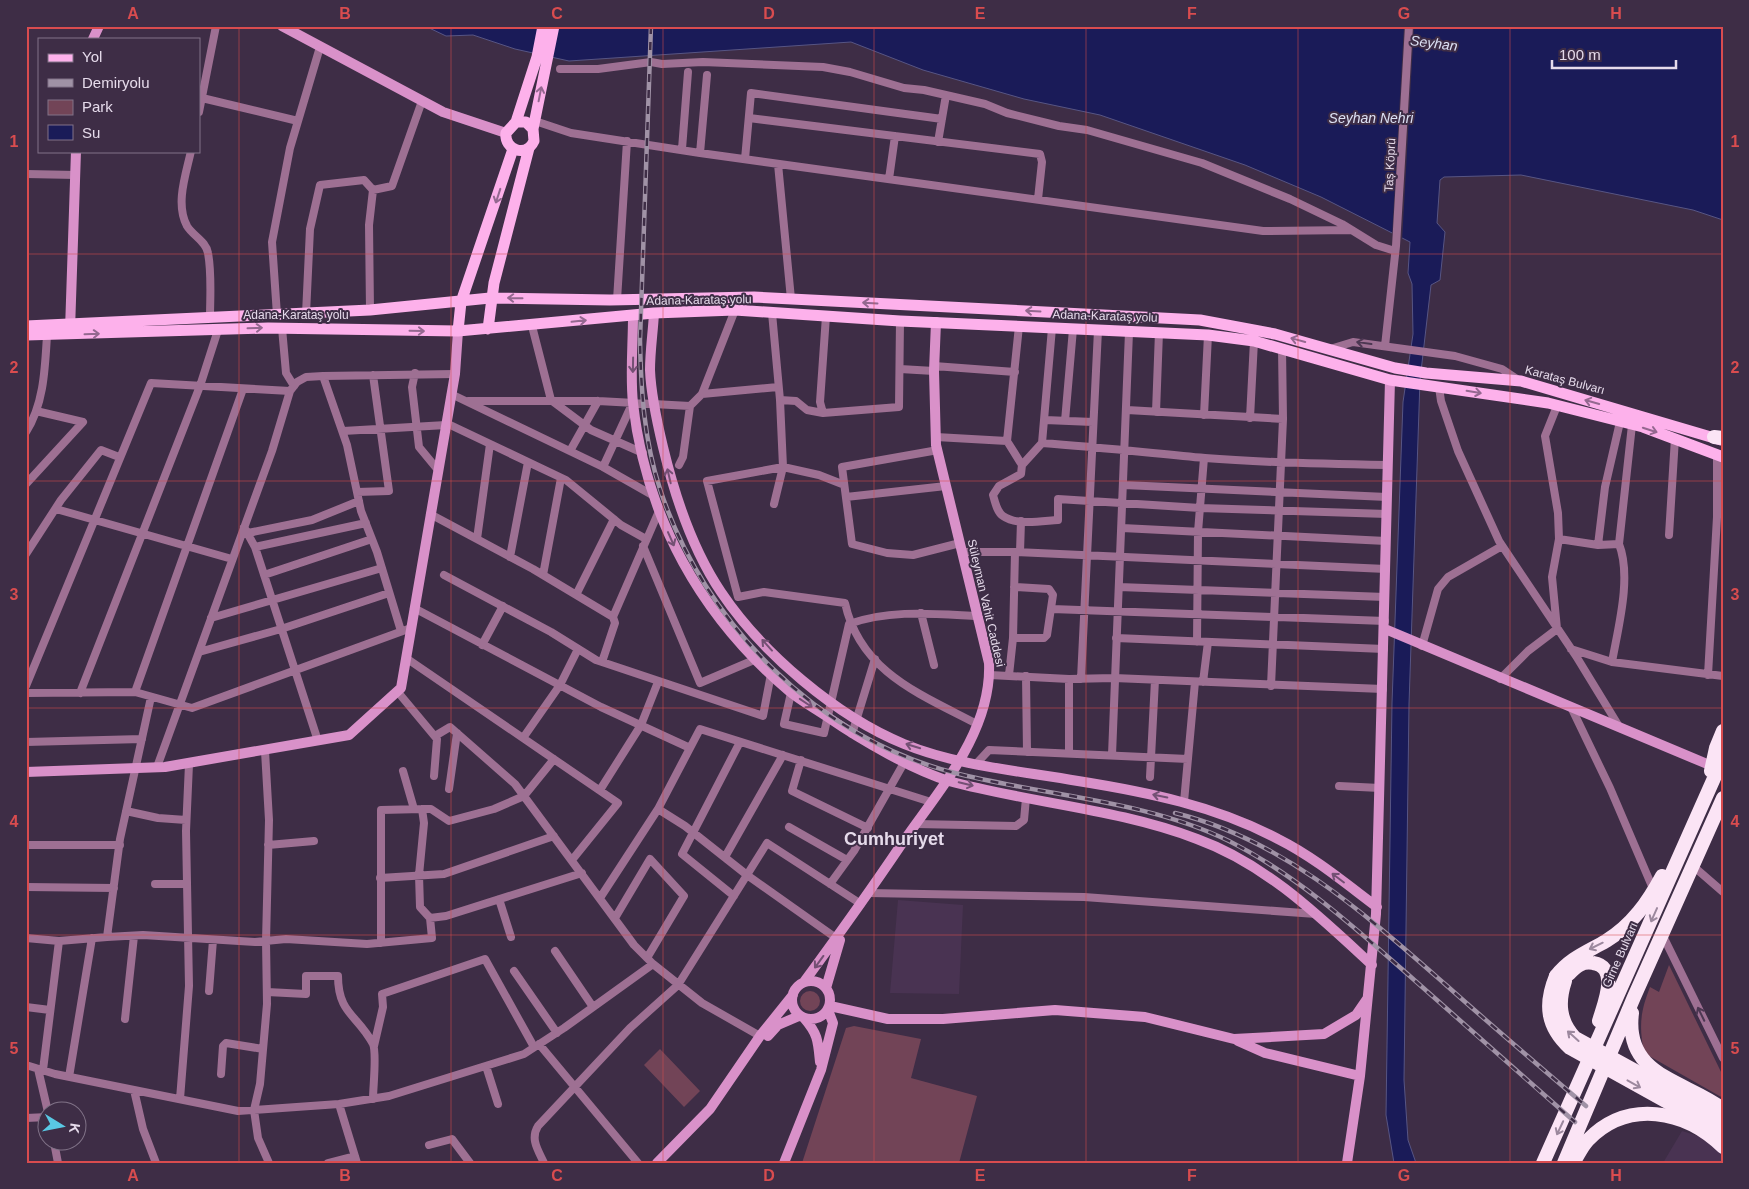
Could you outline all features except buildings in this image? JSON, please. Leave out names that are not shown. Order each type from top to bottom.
[{"type":"highway","points":[[1723,731],[1716,748],[1717,762],[1701,809],[1640,913],[1625,928],[1606,941],[1572,958],[1550,990],[1548,1004],[1551,1021],[1558,1037],[1582,1056],[1723,1133]]},
{"type":"highway","points":[[1564,1163],[1634,997],[1723,798]]},
{"type":"highway","name":"Girne Bulvarı","points":[[1543,1163],[1701,809]]},
{"type":"highway","points":[[1706,837],[1723,811]]},
{"type":"highway","points":[[1560,978],[1576,966],[1591,962],[1600,964],[1607,970],[1609,980],[1605,1001],[1573,1098]]},
{"type":"highway","points":[[1560,978],[1562,1019],[1567,1030],[1575,1038],[1723,1119]]},
{"type":"highway","points":[[1634,997],[1630,1031],[1634,1045],[1643,1060],[1662,1076],[1723,1109]]},
{"type":"highway","points":[[1573,1163],[1588,1140],[1612,1123],[1634,1114],[1660,1113],[1713,1137],[1723,1147]]},
{"type":"main road","points":[[93,38],[99,26]]},
{"type":"main road","points":[[282,26],[443,112],[506,132]]},
{"type":"main road","points":[[488,329],[490,298],[529,148],[535,137],[534,125],[542,58],[543,26]]},
{"type":"main road","points":[[506,132],[516,122],[554,26]]},
{"type":"main road","points":[[516,122],[526,122],[534,125]]},
{"type":"main road","points":[[506,132],[507,142],[513,150],[521,151],[529,148]]},
{"type":"main road","points":[[26,772],[189,764],[349,735],[401,688],[455,374],[461,302],[513,150]]},
{"type":"main road","points":[[70,329],[76,152]]},
{"type":"main road","name":"Adana-Karataş yolu","points":[[26,335],[47,335],[70,329],[210,318],[370,310],[490,298],[617,300],[790,299],[1200,320],[1275,334],[1395,368]]},
{"type":"main road","name":"Adana-Karataş yolu","points":[[26,326],[70,329],[218,330],[282,328],[458,332],[654,313],[735,310],[900,321],[1208,335],[1254,341],[1394,380]]},
{"type":"main road","points":[[654,313],[650,370],[654,403],[672,488],[690,533],[721,591],[783,663],[832,703],[906,745],[960,760],[1110,786],[1184,802],[1225,816],[1278,839],[1322,866],[1376,907]]},
{"type":"main road","points":[[632,316],[633,402],[643,453],[659,511],[683,566],[715,613],[754,660],[791,693],[852,734],[947,780],[1147,824],[1198,839],[1265,873],[1316,914],[1372,965]]},
{"type":"main road","name":"Süleyman Vahit Caddesi","points":[[855,913],[960,760],[984,707],[990,675],[989,663],[936,437],[934,369],[936,322]]},
{"type":"main road","name":"Karataş Bulvarı","points":[[1395,368],[1426,379],[1439,387],[1557,406],[1632,425],[1675,438],[1720,456]]},
{"type":"main road","name":"Karataş Bulvarı","points":[[1394,380],[1426,379],[1521,382],[1720,438]]},
{"type":"main road","points":[[1347,1163],[1369,997],[1376,907],[1386,627],[1387,465],[1394,380]]},
{"type":"main road","points":[[1386,627],[1421,646],[1620,730],[1717,762]]},
{"type":"main road","points":[[657,1163],[710,1108],[760,1036],[795,990],[804,982],[855,913]]},
{"type":"main road","points":[[826,988],[836,947],[855,913]]},
{"type":"main road","points":[[784,1163],[821,1070],[833,1023],[829,1008],[829,993],[826,988],[816,982],[804,982]]},
{"type":"main road","points":[[793,995],[793,1006],[815,1031],[818,1040],[821,1070]]},
{"type":"main road","points":[[1234,1039],[1324,1034],[1356,1015],[1369,997]]},
{"type":"main road","points":[[744,1060],[778,1025],[802,1017],[820,1018],[829,1008]]},
{"type":"main road","points":[[829,1008],[888,1018],[943,1019],[1055,1010],[1145,1017],[1234,1039],[1265,1054],[1360,1076]]},
{"type":"street","points":[[200,107],[216,26]]},
{"type":"street","name":"Taș Köprü","points":[[1386,346],[1396,248],[1409,26]]},
{"type":"street","points":[[277,315],[272,242],[290,148],[320,47]]},
{"type":"street","points":[[560,69],[598,69],[651,62],[782,64],[823,67],[850,72],[904,88],[985,104],[1007,113],[1059,126],[1086,130],[1202,163],[1250,181],[1352,230],[1376,246],[1396,248]]},
{"type":"street","points":[[682,149],[688,72]]},
{"type":"street","points":[[700,153],[707,75]]},
{"type":"street","points":[[746,159],[751,93],[942,119]]},
{"type":"street","points":[[938,142],[946,95]]},
{"type":"street","points":[[202,98],[298,121]]},
{"type":"street","points":[[372,190],[392,186],[422,101]]},
{"type":"street","points":[[749,118],[1040,154],[1042,162],[1038,199]]},
{"type":"street","points":[[534,125],[571,133],[700,153],[1263,231],[1352,230]]},
{"type":"street","points":[[889,178],[895,136]]},
{"type":"street","points":[[617,300],[627,141]]},
{"type":"street","points":[[191,152],[182,196],[182,212],[188,227],[201,240],[208,251],[210,318]]},
{"type":"street","points":[[778,164],[790,299]]},
{"type":"street","points":[[26,174],[76,175]]},
{"type":"street","points":[[306,314],[310,229],[320,185],[364,180],[372,190],[368,225],[370,310]]},
{"type":"street","points":[[679,464],[683,457],[690,406],[702,394],[735,310]]},
{"type":"street","points":[[772,313],[780,400],[783,467],[774,504]]},
{"type":"street","points":[[822,412],[820,402],[826,316]]},
{"type":"street","points":[[780,400],[796,401],[807,410],[822,412],[899,407],[900,321]]},
{"type":"street","points":[[532,326],[551,400],[585,425],[643,453]]},
{"type":"street","points":[[1020,326],[1007,441],[1022,465]]},
{"type":"street","points":[[282,328],[285,368],[292,389]]},
{"type":"street","points":[[1052,328],[1042,443],[1022,465],[1020,474],[999,486],[994,495],[998,510],[1003,517],[1037,522],[1058,520],[1058,499],[1200,508],[1387,514]]},
{"type":"street","points":[[80,693],[200,386],[218,330]]},
{"type":"street","points":[[1065,421],[1073,330]]},
{"type":"street","points":[[1081,679],[1098,330]]},
{"type":"street","points":[[1112,755],[1117,612],[1126,449],[1129,332]]},
{"type":"street","points":[[1156,412],[1159,332]]},
{"type":"street","points":[[26,432],[34,420],[43,384],[47,335]]},
{"type":"street","points":[[1204,415],[1208,335]]},
{"type":"street","points":[[1250,418],[1254,341]]},
{"type":"street","points":[[1328,350],[1353,342],[1476,360],[1502,369],[1521,382]]},
{"type":"street","points":[[1271,686],[1276,536],[1283,419],[1282,348]]},
{"type":"street","points":[[900,369],[1015,372]]},
{"type":"street","points":[[415,373],[412,387],[419,447],[438,470]]},
{"type":"street","points":[[157,767],[232,559],[246,530],[292,389],[306,377],[415,373],[455,374]]},
{"type":"street","points":[[357,492],[389,491],[373,375]]},
{"type":"street","points":[[323,376],[343,431],[359,501],[401,631]]},
{"type":"street","points":[[26,686],[150,383],[243,389],[292,389]]},
{"type":"street","points":[[702,394],[778,387]]},
{"type":"street","points":[[1439,387],[1441,401],[1458,451],[1502,546],[1571,649],[1620,730]]},
{"type":"street","points":[[135,692],[243,389]]},
{"type":"street","points":[[451,394],[603,467],[654,496]]},
{"type":"street","points":[[466,401],[598,401],[690,406]]},
{"type":"street","points":[[570,451],[598,401]]},
{"type":"street","points":[[603,467],[633,402]]},
{"type":"street","points":[[1557,406],[1545,436],[1558,513],[1559,540],[1552,577],[1557,629]]},
{"type":"street","points":[[1127,410],[1283,419]]},
{"type":"street","points":[[26,484],[83,422],[36,411]]},
{"type":"street","points":[[1044,420],[1094,422]]},
{"type":"street","points":[[1598,545],[1605,487],[1620,422]]},
{"type":"street","points":[[343,431],[446,424],[561,478],[644,542],[700,683],[754,660]]},
{"type":"street","points":[[1612,662],[1623,602],[1623,554],[1619,544],[1632,425]]},
{"type":"street","points":[[936,437],[1007,441]]},
{"type":"street","points":[[1669,535],[1675,438]]},
{"type":"street","points":[[1042,443],[1281,463],[1387,465]]},
{"type":"street","points":[[477,539],[490,444]]},
{"type":"street","points":[[26,554],[56,508],[101,450],[119,456]]},
{"type":"street","points":[[938,450],[842,467],[842,484],[846,498],[852,544],[887,554],[913,555],[961,547],[1121,558],[1386,569]]},
{"type":"street","points":[[1708,675],[1720,456]]},
{"type":"street","points":[[1197,642],[1198,532],[1204,458]]},
{"type":"street","points":[[510,557],[528,462]]},
{"type":"street","points":[[791,693],[784,724],[824,733],[849,624],[845,603],[764,592],[738,597],[707,480],[783,467],[842,484]]},
{"type":"street","points":[[543,576],[561,478]]},
{"type":"street","points":[[1124,485],[1387,497]]},
{"type":"street","points":[[846,498],[946,486]]},
{"type":"street","points":[[246,530],[312,520],[359,501]]},
{"type":"street","points":[[56,508],[94,521],[232,559]]},
{"type":"street","points":[[613,617],[659,511]]},
{"type":"street","points":[[430,514],[510,557],[613,617],[615,623],[602,662]]},
{"type":"street","points":[[576,595],[614,519]]},
{"type":"street","points":[[1009,675],[1013,638],[1014,588],[1021,521]]},
{"type":"street","points":[[255,547],[366,524]]},
{"type":"street","points":[[1122,528],[1386,541]]},
{"type":"street","points":[[246,530],[255,547],[318,741]]},
{"type":"street","points":[[264,575],[372,539]]},
{"type":"street","points":[[1559,540],[1598,545],[1619,544]]},
{"type":"street","points":[[1421,646],[1438,589],[1448,577],[1502,546]]},
{"type":"street","points":[[211,618],[382,568]]},
{"type":"street","points":[[444,575],[602,662],[762,716],[771,674]]},
{"type":"street","points":[[1119,587],[1385,597]]},
{"type":"street","points":[[1013,638],[1044,638],[1047,635],[1053,595],[1049,588],[1014,588]]},
{"type":"street","points":[[199,652],[281,629],[389,593]]},
{"type":"street","points":[[482,645],[503,606]]},
{"type":"street","points":[[414,608],[560,685],[690,748]]},
{"type":"street","points":[[1052,609],[1273,618],[1386,627]]},
{"type":"street","points":[[849,624],[869,617],[921,613],[978,616]]},
{"type":"street","points":[[921,613],[934,665]]},
{"type":"street","points":[[849,624],[882,669],[912,692],[977,724]]},
{"type":"street","points":[[26,693],[135,692],[192,708],[411,628]]},
{"type":"street","points":[[1500,679],[1528,651],[1557,629]]},
{"type":"street","points":[[1116,638],[1384,649]]},
{"type":"street","points":[[1184,802],[1199,682],[1208,642]]},
{"type":"street","points":[[523,738],[560,685],[578,649]]},
{"type":"street","points":[[1571,649],[1612,662],[1723,676]]},
{"type":"street","points":[[406,658],[618,803],[572,860]]},
{"type":"street","points":[[852,734],[875,659]]},
{"type":"street","points":[[990,675],[1383,689]]},
{"type":"street","points":[[1026,676],[1027,752]]},
{"type":"street","points":[[1069,679],[1069,753]]},
{"type":"street","points":[[1150,777],[1155,680]]},
{"type":"street","points":[[600,790],[641,725],[658,682]]},
{"type":"street","points":[[397,692],[437,739],[434,776]]},
{"type":"street","points":[[107,937],[126,811],[152,697]]},
{"type":"street","points":[[1572,709],[1610,788],[1654,891]]},
{"type":"street","points":[[435,736],[450,727],[516,784],[634,945],[678,985],[702,1003],[760,1036]]},
{"type":"street","points":[[600,898],[658,809],[700,729],[931,802]]},
{"type":"street","points":[[449,789],[457,733]]},
{"type":"street","points":[[26,742],[142,739]]},
{"type":"street","points":[[734,896],[682,854],[740,742]]},
{"type":"street","points":[[265,750],[268,845],[267,992],[260,1084],[254,1110],[258,1138],[269,1163]]},
{"type":"street","points":[[977,763],[989,750],[1188,759]]},
{"type":"street","points":[[725,857],[783,755]]},
{"type":"street","points":[[382,943],[380,878],[381,810],[431,810],[449,822],[494,809],[524,796],[554,759]]},
{"type":"street","points":[[801,760],[792,791],[868,828]]},
{"type":"street","points":[[830,884],[868,828],[905,761]]},
{"type":"street","points":[[180,1100],[190,986],[186,820],[189,764]]},
{"type":"street","points":[[26,938],[59,941],[134,936],[213,940],[266,941],[286,939],[382,943],[432,938],[430,918],[420,907],[419,875],[424,823],[403,771]]},
{"type":"street","points":[[1339,786],[1380,788]]},
{"type":"street","points":[[916,824],[1016,826],[1024,820],[1026,798]]},
{"type":"street","points":[[658,809],[694,833],[747,875],[836,938]]},
{"type":"street","points":[[126,811],[158,818],[186,820]]},
{"type":"street","points":[[789,827],[848,860]]},
{"type":"street","points":[[380,878],[444,874],[554,836]]},
{"type":"street","points":[[268,845],[314,841]]},
{"type":"street","points":[[544,1163],[534,1141],[534,1132],[630,1028],[678,985],[767,843],[861,904]]},
{"type":"street","points":[[26,844],[120,845]]},
{"type":"street","points":[[26,1065],[69,1077],[238,1112],[339,1104],[389,1096],[524,1054],[557,1033],[650,961],[684,896],[650,859],[615,918]]},
{"type":"street","points":[[1693,866],[1723,892]]},
{"type":"street","points":[[430,918],[446,916],[582,873]]},
{"type":"street","points":[[155,884],[187,884]]},
{"type":"street","points":[[26,887],[114,888]]},
{"type":"street","points":[[869,893],[1084,897],[1316,914]]},
{"type":"street","points":[[499,899],[511,936]]},
{"type":"street","points":[[1662,934],[1723,1058]]},
{"type":"street","points":[[125,1019],[134,936]]},
{"type":"street","points":[[69,1077],[92,938]]},
{"type":"street","points":[[209,991],[213,940]]},
{"type":"street","points":[[46,1102],[41,1070],[59,941]]},
{"type":"street","points":[[555,951],[593,1007]]},
{"type":"street","points":[[373,1099],[374,1046],[383,1007],[382,994],[486,959],[536,1046],[574,1087],[638,1163]]},
{"type":"street","points":[[514,971],[557,1033]]},
{"type":"street","points":[[267,992],[306,994],[306,976],[338,976],[338,994],[344,1007],[374,1046]]},
{"type":"street","points":[[26,1007],[50,1010]]},
{"type":"street","points":[[221,1074],[223,1046],[226,1043],[263,1049]]},
{"type":"street","points":[[486,1066],[498,1104]]},
{"type":"street","points":[[134,1090],[143,1129],[156,1163]]},
{"type":"street","points":[[328,1163],[356,1159],[339,1104]]},
{"type":"street","points":[[429,1145],[452,1139],[470,1163]]},
{"type":"shaded area","points":[[898,900],[963,905],[959,994],[890,993]]},
{"type":"shaded area","points":[[1682,1131],[1702,1137],[1723,1155],[1723,1163],[1663,1163]]},
{"type":"green space","points":[[1669,965],[1723,1076],[1723,1098],[1644,1053],[1641,1020],[1644,1004],[1650,987],[1659,992]]},
{"type":"green space","points":[[810,991],[817,994],[820,1001],[817,1008],[810,1011],[803,1008],[800,1001],[803,994]]},
{"type":"green space","points":[[854,1026],[921,1039],[911,1078],[977,1096],[959,1163],[802,1163],[846,1028]]},
{"type":"green space","points":[[660,1049],[700,1091],[684,1107],[644,1065]]},
{"type":"water","name":"Seyhan Nehri","points":[[425,26],[1723,26],[1723,220],[1693,210],[1521,175],[1444,177],[1440,180],[1437,223],[1445,232],[1440,280],[1431,285],[1420,380],[1409,704],[1404,1080],[1408,1140],[1416,1163],[1394,1163],[1386,1115],[1392,703],[1403,402],[1413,334],[1412,284],[1408,273],[1410,242],[1321,197],[1245,165],[1100,115],[1024,99],[923,70],[851,42],[569,61],[515,49],[473,35],[446,36]]},
{"type":"pier","points":[[1404,26],[1414,26],[1402,241],[1392,236]]},
{"type":"railway","points":[[651,26],[640,340],[641,378],[647,434],[660,489],[680,538],[705,585],[736,629],[772,668],[813,703],[857,733],[905,756],[955,773],[989,781],[1095,800],[1164,816],[1197,827],[1229,841],[1254,855],[1302,886],[1347,921],[1575,1122]]},
{"type":"railway","points":[[1175,813],[1214,825],[1251,841],[1286,860],[1320,882],[1385,932],[1586,1106]]},
{"type":"district","name":"Cumhuriyet","points":[[894,839]]},
{"type":"water label","name":"Seyhan","points":[[1434,43]]}]
